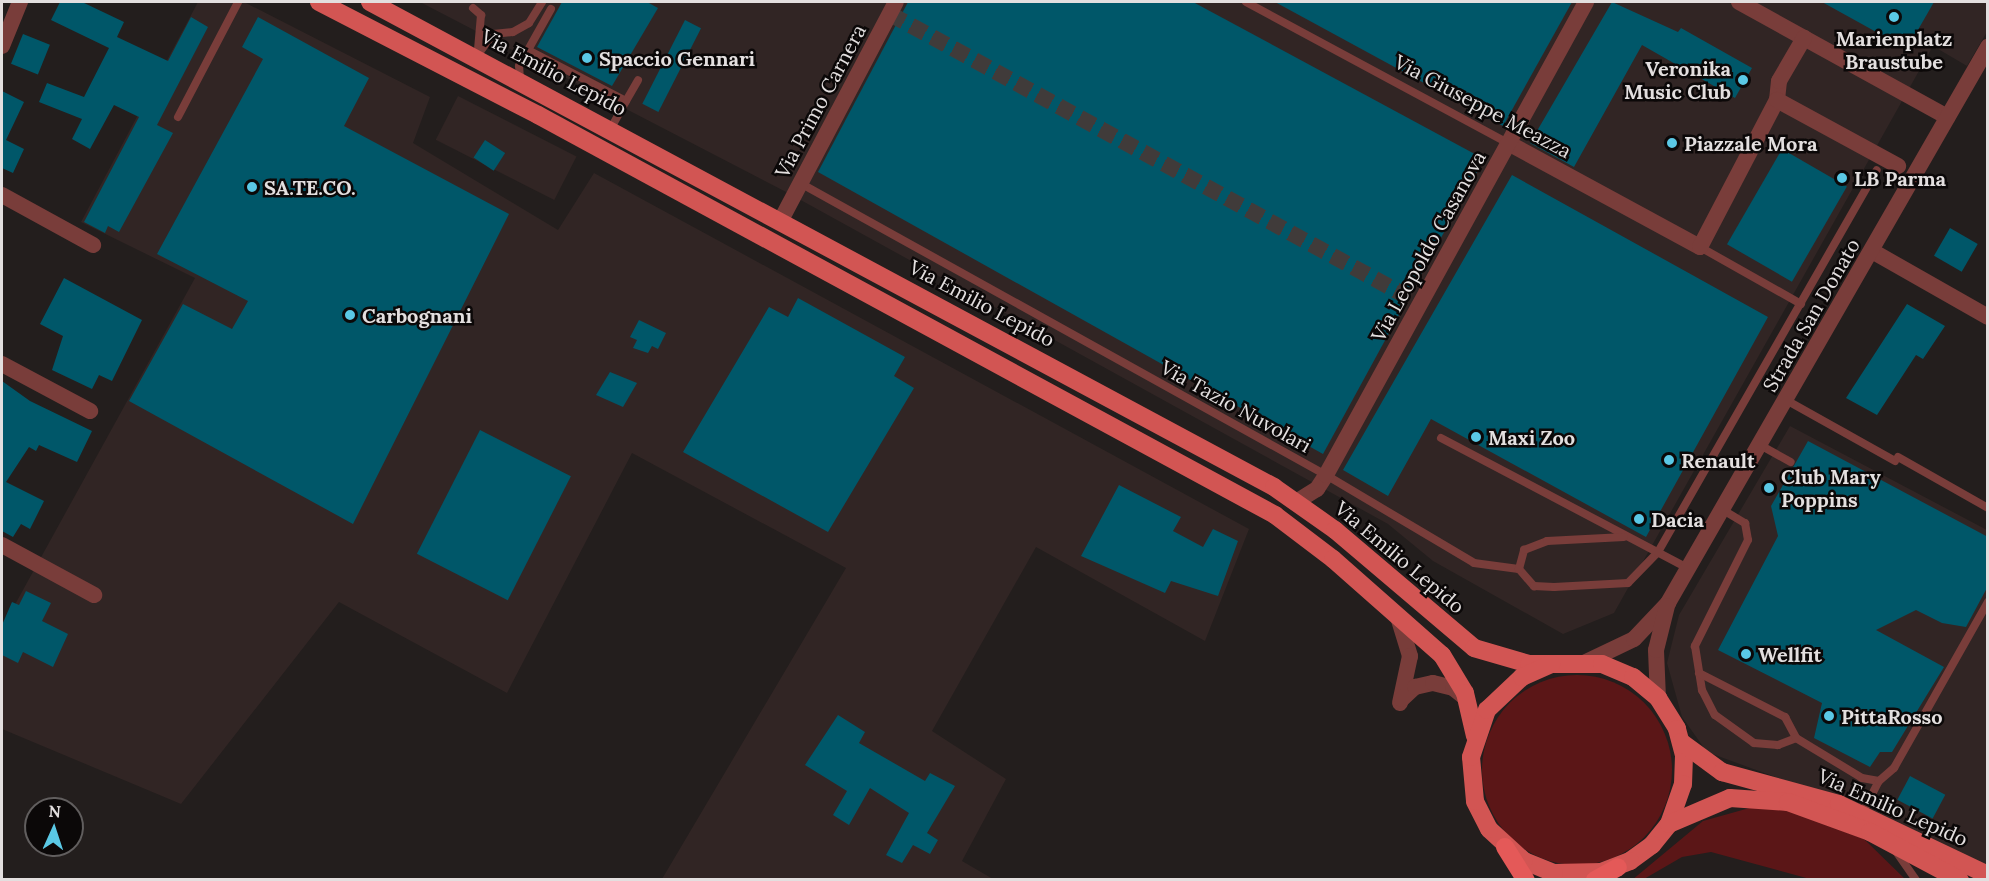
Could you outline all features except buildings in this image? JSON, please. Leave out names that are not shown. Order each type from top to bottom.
[{"type":"highway","points":[[1505,847],[1526,879]]},
{"type":"highway","points":[[1595,879],[1618,867]]},
{"type":"main road","points":[[319,2],[1249,500],[1311,540],[1387,605],[1451,665],[1469,705],[1475,736]]},
{"type":"main road","name":"Via Emilio Lepido","points":[[370,2],[611,128],[1296,502],[1474,648],[1507,660],[1551,664]]},
{"type":"main road","points":[[1586,662],[1618,669],[1658,698],[1681,742],[1683,784],[1669,824],[1652,845],[1618,867],[1586,875],[1554,873],[1524,861],[1505,847],[1475,801],[1470,770],[1475,736],[1487,710],[1508,686],[1551,664],[1586,662]]},
{"type":"main road","name":"Via Emilio Lepido","points":[[1681,742],[1722,772],[1809,793],[1862,814],[1988,875]]},
{"type":"main road","name":"Via Emilio Lepido","points":[[1669,824],[1721,801],[1756,797],[1815,811],[1890,842],[1960,879]]},
{"type":"main road","name":"Via Emilio Lepido","points":[[1907,852],[1928,853],[1977,879]]},
{"type":"street","points":[[2,46],[20,2]]},
{"type":"street","name":"Via Primo Carnera","points":[[781,220],[896,2]]},
{"type":"street","name":"Via Leopoldo Casanova","points":[[1296,502],[1317,489],[1326,475],[1510,144],[1586,2]]},
{"type":"street","points":[[1739,2],[1947,117]]},
{"type":"street","points":[[1700,247],[1777,100],[1779,81],[1804,38]]},
{"type":"street","name":"Strada San Donato","points":[[1586,662],[1634,639],[1668,603],[1988,47]]},
{"type":"street","points":[[1777,100],[1898,166]]},
{"type":"street","name":"Via Giuseppe Meazza","points":[[1510,144],[1700,247]]},
{"type":"street","points":[[2,195],[93,245]]},
{"type":"street","points":[[1872,251],[1988,317]]},
{"type":"street","points":[[2,364],[90,411]]},
{"type":"street","points":[[2,545],[94,595]]},
{"type":"street","name":"Strada San Donato","points":[[1658,698],[1656,650],[1668,603]]},
{"type":"street","points":[[1387,605],[1401,622],[1408,644],[1400,703],[1414,687],[1433,683],[1457,690],[1469,705]]},
{"type":"lane","points":[[178,117],[238,2]]},
{"type":"lane","points":[[477,57],[493,34],[513,32],[529,23],[542,2]]},
{"type":"lane","name":"Via Giuseppe Meazza","points":[[1246,2],[1510,144]]},
{"type":"lane","points":[[473,8],[481,15],[477,57]]},
{"type":"lane","points":[[520,79],[519,66],[551,9]]},
{"type":"lane","points":[[528,50],[626,101]]},
{"type":"lane","points":[[611,128],[638,80]]},
{"type":"lane","name":"Via Tazio Nuvolari","points":[[800,183],[1326,475],[1474,563],[1519,570],[1534,586],[1628,583],[1658,552],[1877,170]]},
{"type":"lane","points":[[1700,247],[1801,304]]},
{"type":"lane","points":[[1786,400],[1988,508]]},
{"type":"lane","points":[[1441,438],[1689,569]]},
{"type":"lane","points":[[1760,445],[1791,462]]},
{"type":"lane","points":[[1723,510],[1745,523],[1748,540],[1695,646],[1699,673],[1715,715],[1732,731],[1754,743],[1778,745],[1796,738]]},
{"type":"lane","points":[[1519,570],[1524,550],[1546,541],[1625,537]]},
{"type":"lane","points":[[1862,814],[1879,781],[1894,768],[1988,602]]},
{"type":"lane","points":[[1699,673],[1785,717],[1796,738],[1862,778],[1879,781]]},
{"type":"lane","points":[[1890,842],[1916,879]]},
{"type":"shaded area","points":[[198,2],[244,2],[430,97],[413,143],[558,230],[594,173],[1249,529],[1205,641],[1036,547],[932,731],[1006,779],[962,861],[993,879],[662,879],[846,568],[632,453],[507,693],[339,602],[181,804],[2,729],[2,628],[195,278],[81,222]]},
{"type":"shaded area","points":[[420,2],[1987,2],[1988,30],[1967,66],[1933,46],[1614,613],[1563,634],[1433,561],[1388,524],[788,193]]},
{"type":"shaded area","points":[[458,96],[577,156],[554,200],[436,140]]},
{"type":"shaded area","points":[[1790,426],[1987,530],[1987,871],[1879,815],[1707,752],[1682,717],[1667,663],[1679,615]]},
{"type":"shaded area","points":[[1586,675],[1614,682],[1645,702],[1665,733],[1671,751],[1671,789],[1665,807],[1645,838],[1614,858],[1596,864],[1568,865],[1558,864],[1532,854],[1516,844],[1503,831],[1489,807],[1483,789],[1482,761],[1483,751],[1493,725],[1503,709],[1516,696],[1540,682],[1558,676]]},
{"type":"shaded area","points":[[1753,807],[1784,809],[1864,839],[1905,879],[1810,879],[1711,852],[1682,857],[1644,879],[1632,880],[1703,821]]},
{"type":"tunnel","points":[[890,14],[1419,303]]},
{"type":"place","name":"Marienplatz Braustube","points":[[1894,17]]},
{"type":"place","name":"Spaccio Gennari","points":[[587,58]]},
{"type":"place","name":"Veronika Music Club","points":[[1743,80]]},
{"type":"place","name":"Piazzale Mora","points":[[1672,143]]},
{"type":"place","name":"LB Parma","points":[[1842,178]]},
{"type":"place","name":"SA.TE.CO.","points":[[252,187]]},
{"type":"place","name":"Carbognani","points":[[350,315]]},
{"type":"place","name":"Maxi Zoo","points":[[1476,437]]},
{"type":"place","name":"Renault","points":[[1669,460]]},
{"type":"place","name":"Club Mary Poppins","points":[[1769,488]]},
{"type":"place","name":"Dacia","points":[[1639,519]]},
{"type":"place","name":"Wellfit","points":[[1746,654]]},
{"type":"place","name":"PittaRosso","points":[[1829,716]]}]
